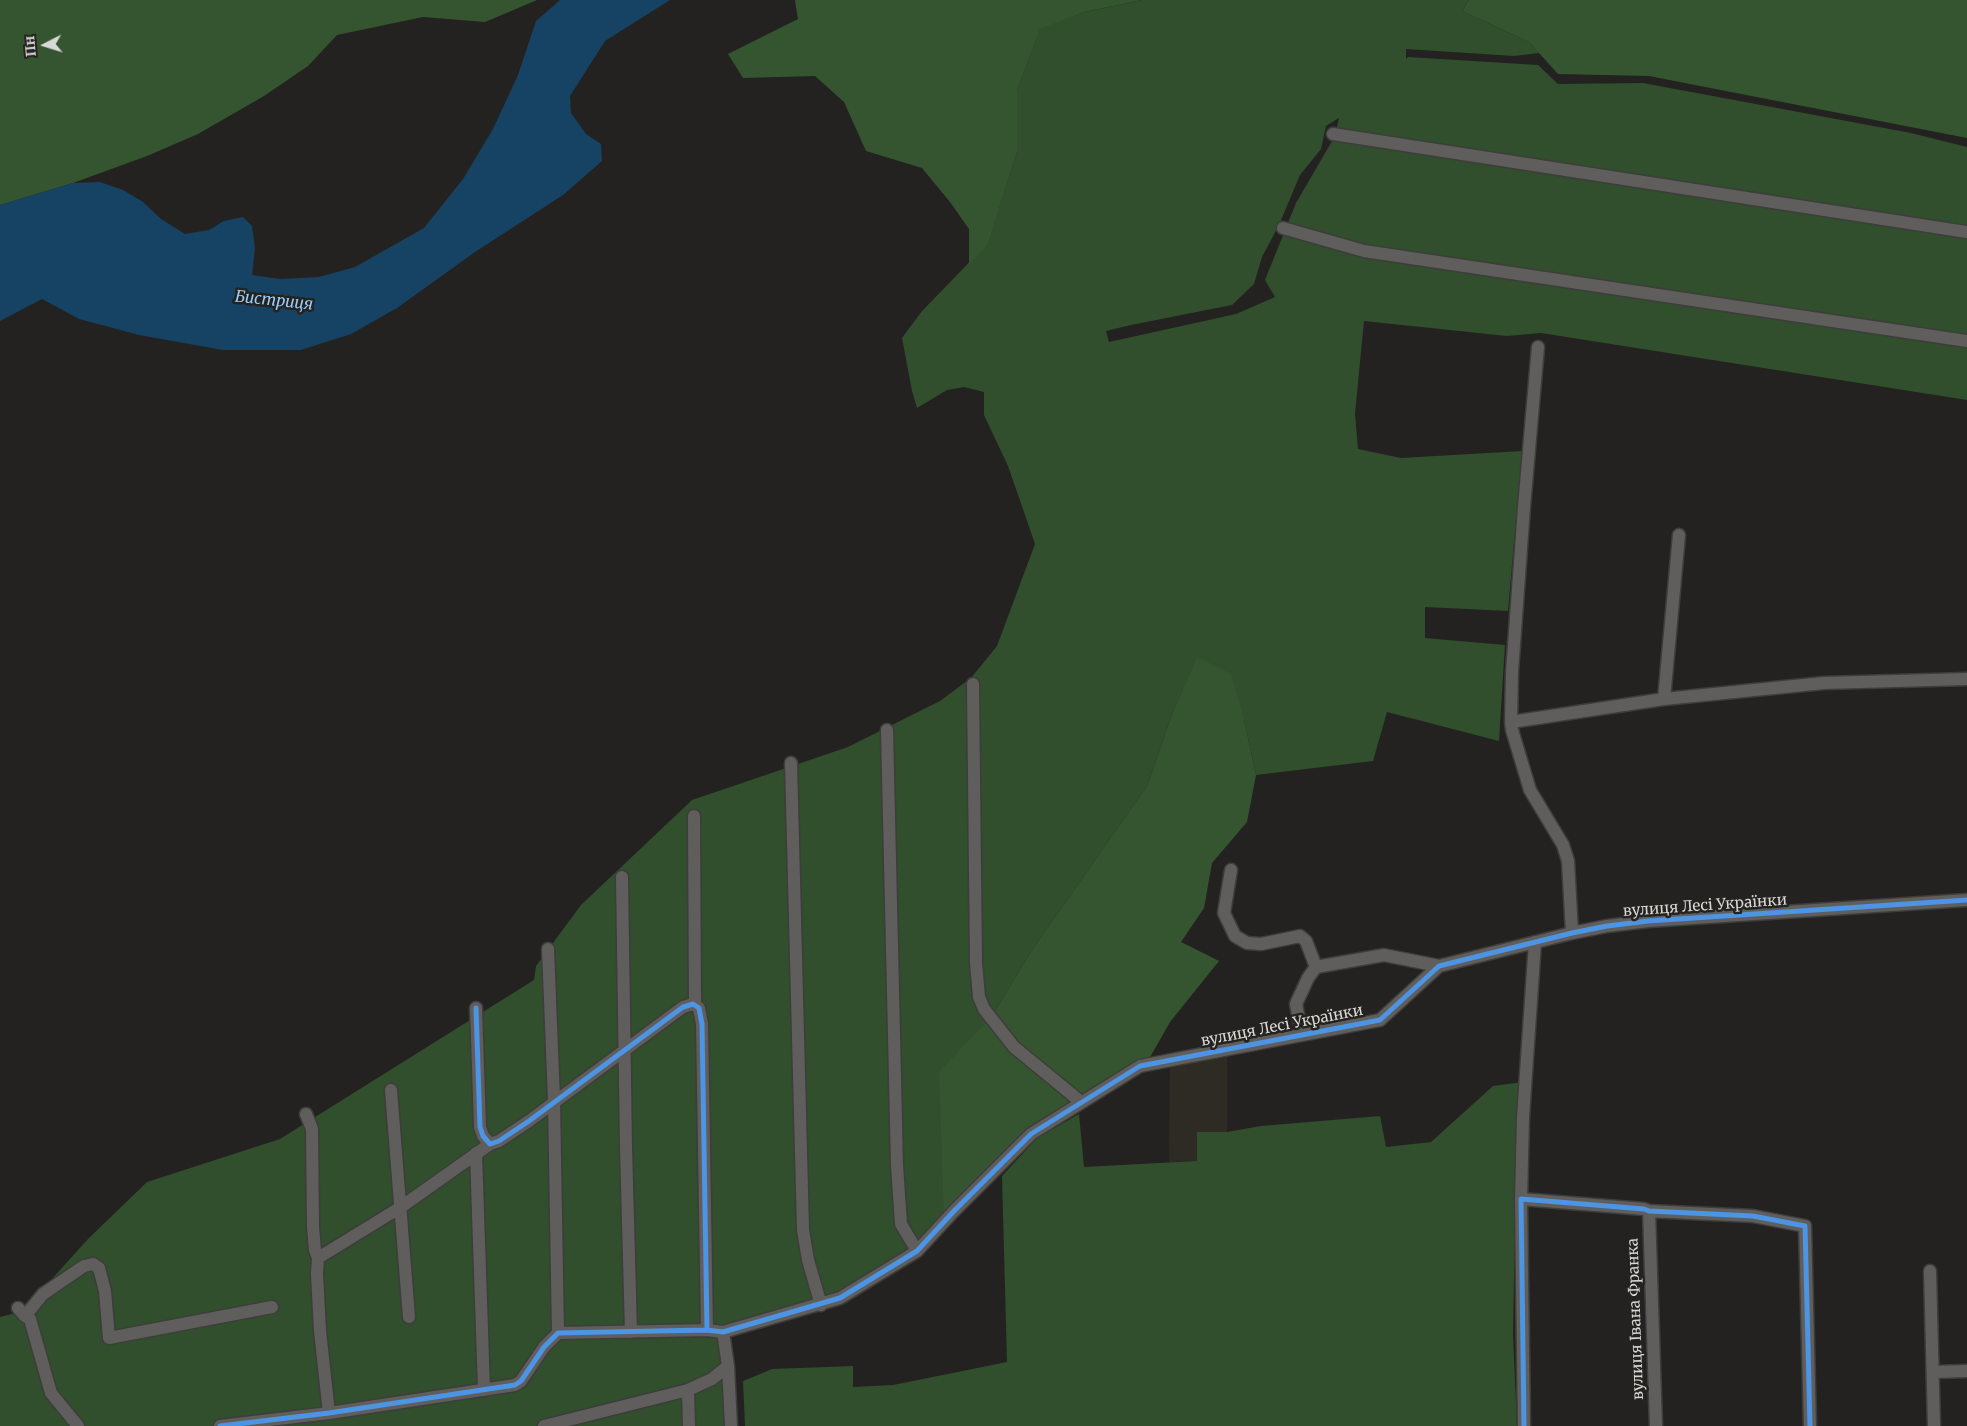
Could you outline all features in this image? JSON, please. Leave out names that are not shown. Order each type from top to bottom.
[{"type":"street","points":[[1333,134],[1967,232]]},
{"type":"street","points":[[1283,228],[1364,250],[1967,342]]},
{"type":"street","points":[[1538,347],[1512,672],[1511,722],[1530,790],[1563,845],[1568,861],[1572,933]]},
{"type":"street","points":[[1664,699],[1679,535]]},
{"type":"street","points":[[1511,722],[1664,699],[1824,683],[1967,679]]},
{"type":"street","points":[[972,684],[976,963],[979,997],[984,1009],[1014,1047],[1081,1102]]},
{"type":"street","points":[[887,730],[897,1165],[902,1224],[917,1251]]},
{"type":"street","points":[[791,763],[803,1230],[808,1260],[822,1305]]},
{"type":"street","points":[[694,816],[695,1005]]},
{"type":"street","points":[[1231,870],[1224,913],[1235,936],[1247,943],[1261,944],[1300,936],[1306,941],[1316,967]]},
{"type":"street","points":[[622,877],[631,1332]]},
{"type":"street","name":"вулиця Лесі Українки","points":[[723,1332],[822,1305],[840,1298],[917,1251],[1031,1134],[1140,1066],[1380,1020],[1439,966],[1572,933],[1648,921],[1967,900]]},
{"type":"street","points":[[1524,1426],[1521,1199],[1523,1117],[1535,942]]},
{"type":"street","points":[[548,949],[554,1100],[558,1333]]},
{"type":"street","points":[[1302,1035],[1296,1004],[1308,978],[1316,967],[1384,955],[1439,966]]},
{"type":"street","points":[[318,1258],[401,1207],[476,1153],[490,1144],[499,1141],[683,1007],[688,1004],[695,1005],[701,1012],[702,1024],[707,1330]]},
{"type":"street","points":[[476,1008],[480,1127],[483,1136],[490,1144]]},
{"type":"street","points":[[391,1090],[410,1317]]},
{"type":"street","points":[[306,1114],[312,1129],[313,1227],[315,1250],[318,1258],[320,1331],[329,1413]]},
{"type":"street","points":[[476,1153],[484,1390]]},
{"type":"street","points":[[1521,1199],[1644,1209],[1649,1211],[1753,1216],[1805,1226],[1810,1426]]},
{"type":"street","name":"вулиця Івана Франка","points":[[1649,1211],[1656,1426]]},
{"type":"street","points":[[78,1426],[52,1393],[30,1319],[22,1312],[43,1294],[84,1266],[92,1264],[99,1268],[105,1291],[108,1338],[272,1307]]},
{"type":"street","points":[[1930,1271],[1934,1426]]},
{"type":"street","points":[[220,1426],[329,1413],[515,1385],[521,1381],[544,1347],[558,1333],[707,1330],[723,1332],[728,1366],[731,1426]]},
{"type":"street","points":[[544,1426],[688,1390],[712,1379],[728,1366]]},
{"type":"street","points":[[1933,1372],[1967,1371]]},
{"type":"street","points":[[688,1390],[689,1426]]},
{"type":"shaded area","points":[[1227,1055],[1227,1132],[1197,1133],[1197,1161],[1169,1162],[1170,1063]]},
{"type":"green space","points":[[0,0],[537,0],[485,22],[423,17],[337,35],[308,66],[264,96],[198,134],[147,156],[73,183],[0,205]]},
{"type":"green space","points":[[795,0],[1142,0],[1084,12],[1040,29],[1017,90],[1017,152],[988,244],[969,265],[969,229],[950,202],[922,168],[866,151],[844,102],[815,76],[743,78],[728,54],[798,19]]},
{"type":"green space","points":[[1142,0],[1469,0],[1462,11],[1529,42],[1539,53],[1514,56],[1406,49],[1406,59],[1408,57],[1538,65],[1558,84],[1643,83],[1911,133],[1967,147],[1967,400],[1541,333],[1507,336],[1364,321],[1355,414],[1358,449],[1401,458],[1522,451],[1508,611],[1425,607],[1425,638],[1505,645],[1499,741],[1387,712],[1373,761],[1256,775],[1244,719],[1197,658],[1172,714],[1147,786],[1032,950],[992,1016],[944,1219],[903,1257],[833,1299],[717,1329],[734,1426],[0,1426],[0,1317],[23,1311],[88,1239],[147,1182],[280,1139],[534,980],[536,966],[581,905],[692,800],[848,747],[940,701],[971,678],[997,646],[1035,544],[1008,466],[984,415],[984,392],[964,387],[947,390],[917,408],[902,338],[922,311],[988,243],[1017,152],[1017,90],[1040,28],[1084,12]],"holes":[[[1339,118],[1335,136],[1296,203],[1265,280],[1275,297],[1236,314],[1109,342],[1106,331],[1232,305],[1254,284],[1262,257],[1279,225],[1300,175],[1321,149],[1326,126]]]},
{"type":"green space","points":[[1469,0],[1967,0],[1967,138],[1649,76],[1558,74],[1529,42],[1462,11]]},
{"type":"green space","points":[[1197,657],[1231,674],[1244,719],[1256,775],[1247,822],[1212,863],[1204,908],[1181,942],[1219,961],[1170,1022],[1149,1059],[1041,1126],[944,1219],[939,1072],[992,1016],[1032,950],[1147,786],[1172,714]]},
{"type":"green space","points":[[1523,1082],[1516,1165],[1513,1335],[1517,1426],[745,1426],[743,1381],[772,1369],[853,1366],[853,1387],[893,1385],[1007,1362],[1002,1176],[1037,1138],[1079,1114],[1084,1167],[1197,1161],[1197,1132],[1227,1132],[1261,1126],[1380,1116],[1386,1147],[1431,1142],[1493,1086]]},
{"type":"water","name":"Бистриця","points":[[560,0],[670,0],[605,41],[570,96],[571,113],[586,134],[601,144],[602,161],[563,195],[475,252],[397,308],[351,334],[301,350],[223,350],[139,335],[79,319],[42,299],[0,321],[0,205],[73,183],[100,182],[123,190],[143,202],[161,219],[185,234],[209,230],[224,221],[243,217],[252,226],[255,249],[252,275],[280,279],[319,277],[355,267],[424,228],[463,179],[493,129],[518,75],[536,21]]},
{"type":"cycle path","points":[[220,1426],[329,1413],[515,1385],[521,1381],[544,1347],[558,1333],[707,1330],[723,1332],[840,1298],[917,1251],[1031,1134],[1140,1066],[1380,1020],[1439,966],[1607,926],[1648,921],[1967,900]]},
{"type":"cycle path","points":[[476,1008],[480,1127],[483,1136],[490,1144],[499,1141],[529,1121],[683,1007],[693,1004],[699,1008],[702,1024],[707,1330]]},
{"type":"cycle path","points":[[1524,1426],[1521,1199],[1644,1209],[1649,1211],[1753,1216],[1805,1226],[1810,1426]]}]
